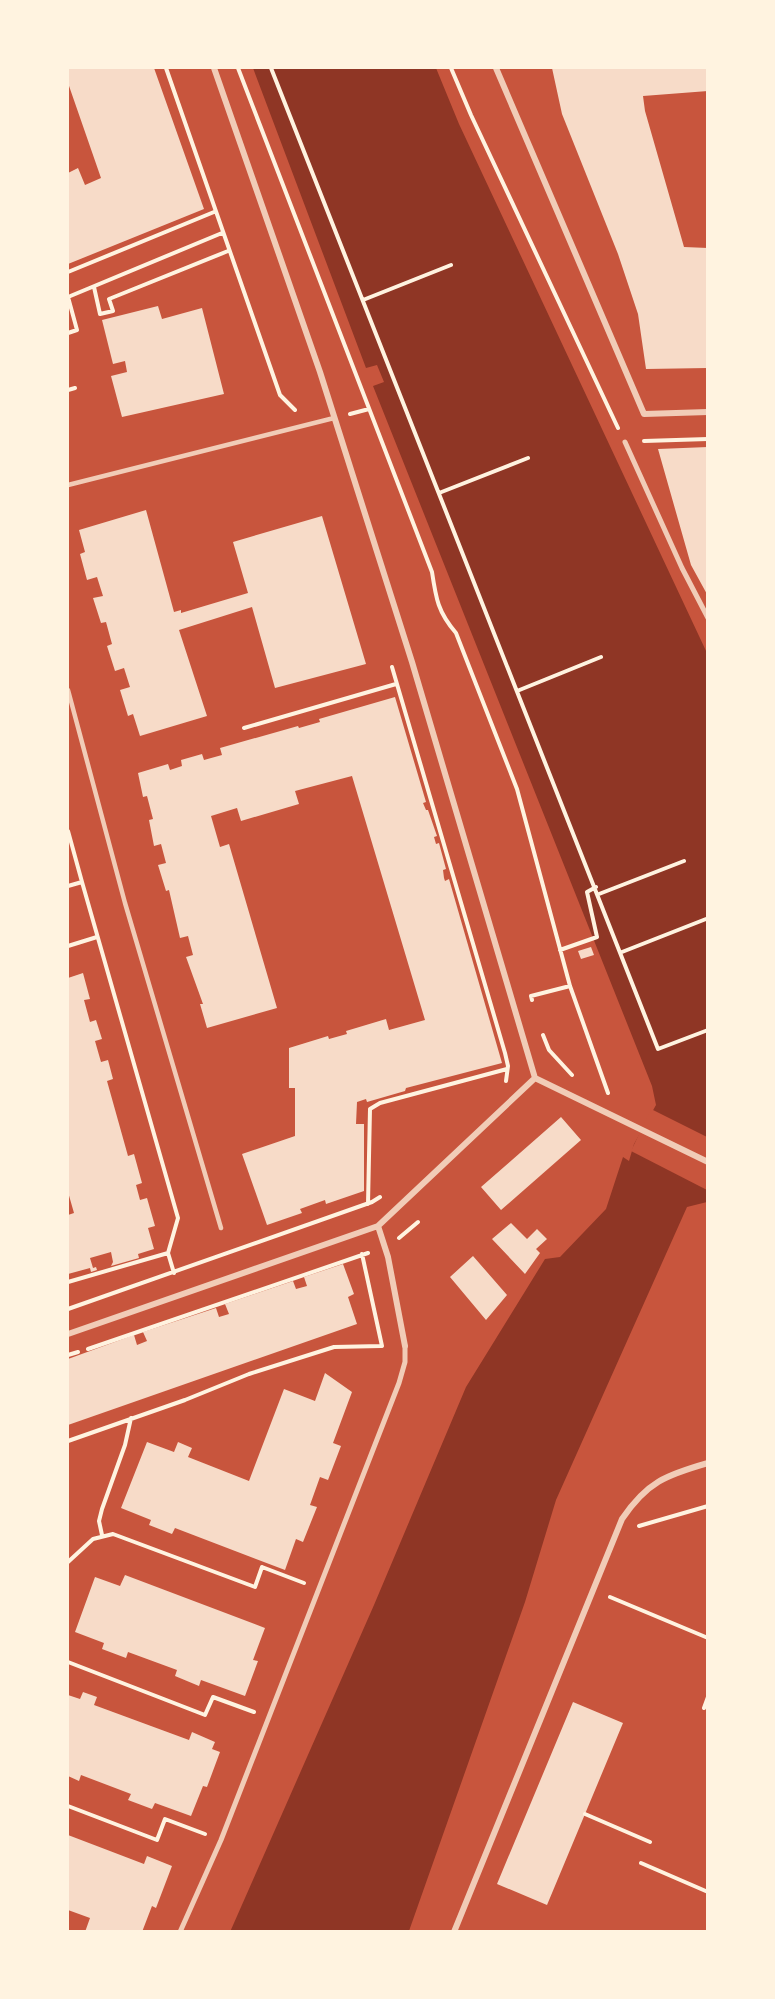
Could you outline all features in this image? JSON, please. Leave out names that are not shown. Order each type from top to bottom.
[{"type":"street","points":[[214,68],[334,418],[412,662],[535,1078],[708,1162]]},
{"type":"street","points":[[496,68],[644,414],[708,412]]},
{"type":"street","points":[[625,442],[682,568],[708,618]]},
{"type":"street","points":[[68,1334],[378,1226],[535,1078]]},
{"type":"street","points":[[180,1932],[221,1840],[399,1383],[405,1362],[399,1307],[378,1226]]},
{"type":"street","points":[[454,1932],[622,1519],[650,1485],[668,1474],[708,1463]]},
{"type":"lane","points":[[68,485],[334,418]]},
{"type":"lane","points":[[68,690],[125,903],[221,1228]]},
{"type":"path","points":[[166,68],[214,212],[280,394]]},
{"type":"path","points":[[238,68],[432,572],[436,600],[442,617],[456,633],[517,789],[570,986],[609,1096],[599,1090]]},
{"type":"path","points":[[271,68],[658,1048],[708,1030]]},
{"type":"path","points":[[451,68],[625,442],[708,439]]},
{"type":"path","points":[[68,272],[214,212]]},
{"type":"path","points":[[68,333],[77,330],[68,297],[222,233]]},
{"type":"path","points":[[94,287],[100,314],[112,311],[109,298],[228,251]]},
{"type":"path","points":[[363,300],[451,265]]},
{"type":"path","points":[[68,390],[75,388]]},
{"type":"path","points":[[439,493],[528,458]]},
{"type":"path","points":[[517,691],[601,657]]},
{"type":"path","points":[[390,659],[499,1031],[507,1069],[502,1088]]},
{"type":"path","points":[[243,729],[396,684]]},
{"type":"path","points":[[68,831],[178,1218],[168,1254],[174,1273]]},
{"type":"path","points":[[599,894],[684,861]]},
{"type":"path","points":[[68,886],[82,882]]},
{"type":"path","points":[[560,950],[597,937],[587,892],[596,887]]},
{"type":"path","points":[[622,952],[706,919]]},
{"type":"path","points":[[68,946],[98,937]]},
{"type":"path","points":[[534,1005],[531,996],[570,986]]},
{"type":"path","points":[[542,1033],[549,1050],[570,1074],[580,1079]]},
{"type":"path","points":[[368,1204],[370,1109],[380,1103],[507,1069]]},
{"type":"path","points":[[68,1310],[368,1204],[390,1190]]},
{"type":"path","points":[[350,1210],[381,1346]]},
{"type":"path","points":[[68,1355],[362,1255],[399,1238],[418,1222]]},
{"type":"path","points":[[68,1282],[168,1254]]},
{"type":"path","points":[[68,1441],[185,1400],[249,1374],[334,1347],[405,1346]]},
{"type":"path","points":[[102,1535],[99,1521],[125,1445],[130,1418]]},
{"type":"path","points":[[636,1527],[708,1506]]},
{"type":"path","points":[[68,1562],[93,1539],[102,1535],[123,1536],[255,1587],[262,1567],[318,1589]]},
{"type":"path","points":[[608,1597],[612,1587]]},
{"type":"path","points":[[592,1590],[708,1638]]},
{"type":"path","points":[[68,1662],[205,1715],[213,1696],[268,1718]]},
{"type":"path","points":[[704,1708],[708,1697]]},
{"type":"path","points":[[68,1806],[157,1840],[165,1819],[221,1840]]},
{"type":"path","points":[[585,1814],[650,1842]]},
{"type":"path","points":[[641,1863],[708,1892]]},
{"type":"shaded area","points":[[253,68],[436,68],[459,124],[707,653],[707,1202],[687,1207],[556,1500],[525,1602],[409,1931],[230,1932],[374,1605],[466,1387],[545,1259],[560,1257],[606,1209],[623,1157],[629,1161],[634,1144],[656,1105],[652,1086],[373,386],[384,382],[377,365],[366,368]]},
{"type":"pier","points":[[651,1109],[707,1137],[707,1190],[631,1151]]},
{"type":"building","points":[[68,68],[154,68],[204,209],[68,264],[68,173],[78,168],[85,185],[101,178],[68,83]]},
{"type":"building","points":[[552,68],[708,68],[708,91],[643,96],[645,111],[684,247],[708,248],[708,368],[646,369],[638,314],[618,254],[562,114]]},
{"type":"building","points":[[158,306],[162,319],[202,308],[224,394],[122,417],[111,376],[127,372],[125,361],[113,364],[102,320]]},
{"type":"building","points":[[708,447],[708,596],[691,565],[658,449]]},
{"type":"building","points":[[146,510],[174,612],[181,610],[181,613],[248,593],[233,542],[322,516],[366,664],[275,688],[252,607],[179,630],[207,716],[140,736],[133,714],[128,716],[120,690],[130,687],[124,668],[115,671],[107,646],[112,644],[106,622],[101,623],[93,598],[103,596],[97,577],[87,580],[80,554],[85,552],[79,530]]},
{"type":"building","points":[[395,697],[426,802],[423,803],[428,810],[437,836],[434,837],[436,844],[439,843],[446,869],[443,870],[444,878],[445,881],[449,879],[502,1063],[406,1088],[405,1091],[367,1102],[366,1099],[357,1102],[356,1124],[364,1124],[364,1191],[326,1204],[325,1200],[300,1209],[302,1213],[267,1225],[242,1154],[295,1136],[295,1088],[289,1088],[289,1048],[328,1036],[329,1039],[347,1034],[346,1031],[386,1019],[389,1030],[425,1020],[352,776],[295,791],[299,804],[241,821],[237,808],[211,816],[220,847],[229,844],[277,1008],[207,1028],[200,1004],[203,1004],[186,957],[193,955],[188,936],[180,938],[169,890],[166,891],[158,865],[166,863],[161,844],[154,846],[149,820],[153,819],[147,796],[143,797],[138,773],[168,764],[170,770],[182,766],[181,760],[202,754],[204,760],[222,755],[220,748],[320,722],[319,719]]},
{"type":"building","points":[[591,947],[594,955],[581,959],[578,951]]},
{"type":"building","points":[[83,973],[90,999],[84,1000],[90,1022],[96,1020],[102,1039],[95,1041],[101,1062],[108,1060],[113,1079],[107,1081],[128,1156],[134,1154],[142,1183],[136,1185],[140,1200],[147,1198],[155,1226],[148,1228],[154,1249],[138,1254],[139,1258],[111,1266],[113,1262],[111,1252],[90,1258],[93,1268],[96,1267],[97,1270],[91,1272],[90,1268],[68,1274],[68,1215],[74,1213],[68,1192],[68,978]]},
{"type":"building","points":[[561,1117],[581,1140],[501,1210],[481,1187]]},
{"type":"building","points":[[511,1223],[527,1239],[537,1229],[547,1239],[536,1249],[540,1253],[525,1274],[492,1239]]},
{"type":"building","points":[[473,1256],[507,1295],[486,1320],[450,1277]]},
{"type":"building","points":[[343,1264],[354,1294],[348,1297],[357,1324],[68,1425],[68,1359],[134,1335],[137,1345],[147,1341],[143,1332],[216,1308],[219,1317],[229,1314],[225,1304],[293,1281],[296,1289],[307,1286],[304,1277]]},
{"type":"building","points":[[325,1373],[352,1392],[333,1443],[341,1446],[328,1480],[320,1477],[310,1505],[317,1507],[303,1542],[296,1539],[285,1570],[175,1528],[172,1534],[149,1525],[151,1520],[121,1508],[147,1442],[174,1452],[178,1442],[192,1448],[188,1457],[249,1481],[284,1389],[315,1401]]},
{"type":"building","points":[[125,1575],[265,1628],[253,1660],[258,1661],[245,1696],[201,1680],[199,1686],[175,1676],[177,1670],[128,1652],[126,1658],[102,1649],[104,1643],[75,1632],[95,1577],[120,1586]]},
{"type":"building","points":[[83,1692],[97,1697],[94,1705],[189,1740],[192,1732],[215,1742],[212,1749],[220,1752],[207,1787],[203,1786],[191,1816],[155,1803],[152,1809],[128,1800],[131,1794],[81,1775],[79,1781],[68,1776],[68,1695],[80,1699]]},
{"type":"building","points":[[573,1702],[623,1723],[547,1905],[497,1884]]},
{"type":"building","points":[[68,1835],[144,1864],[147,1856],[172,1866],[156,1908],[152,1906],[142,1932],[85,1932],[90,1918],[68,1910]]}]
